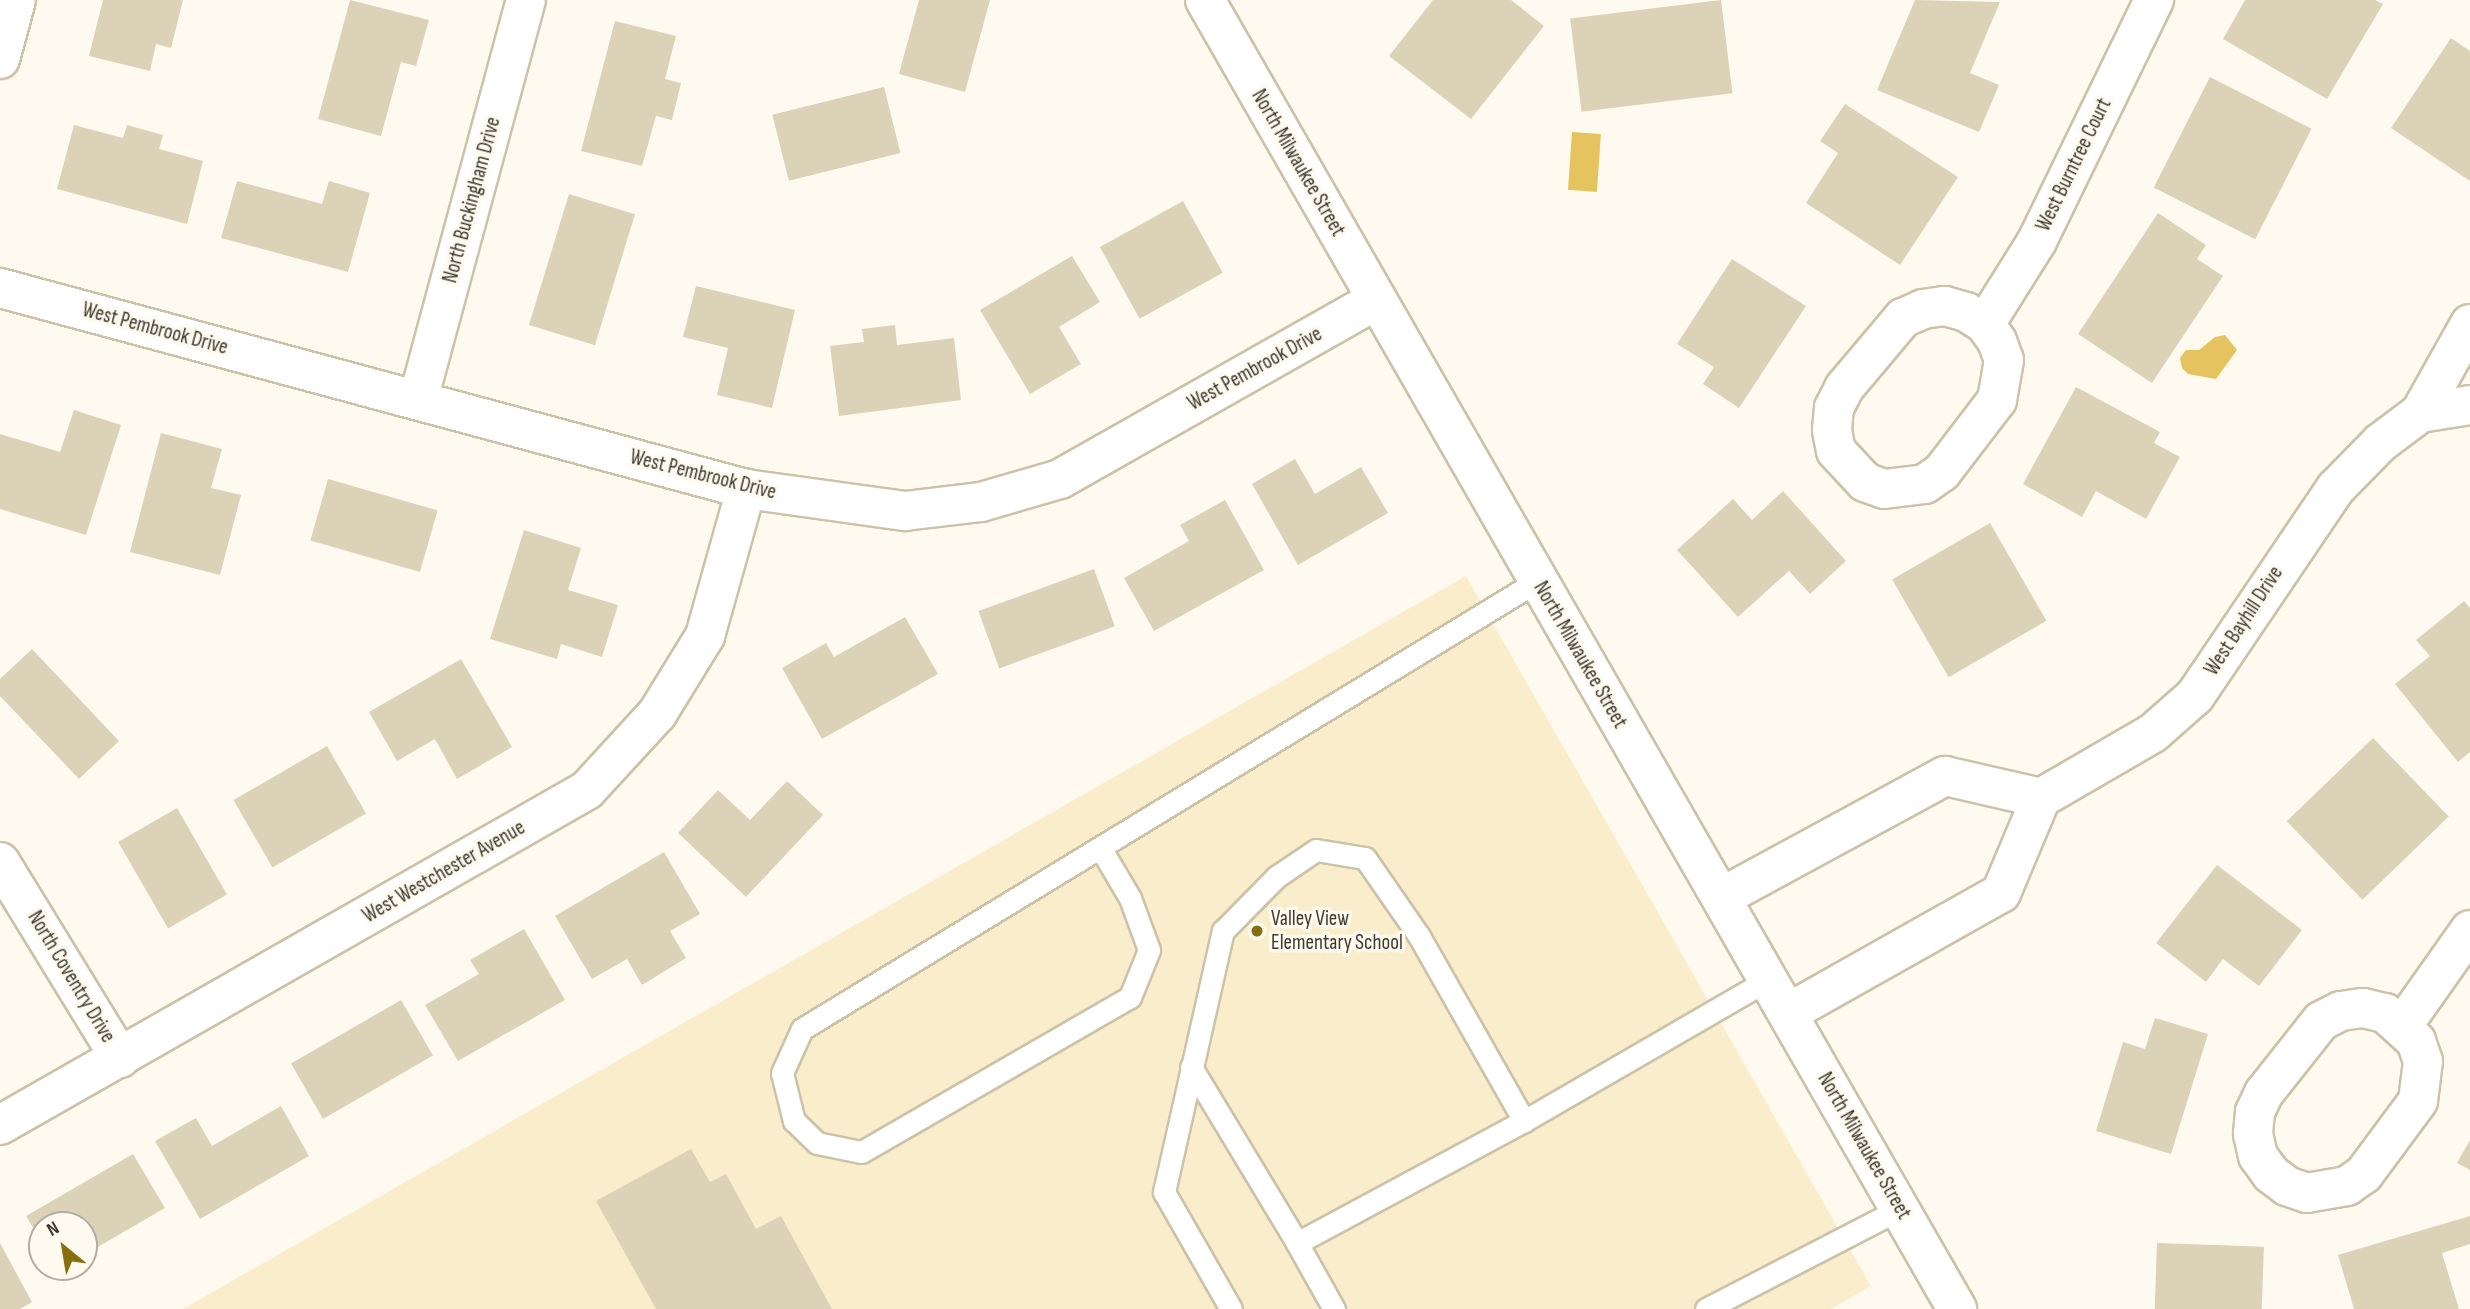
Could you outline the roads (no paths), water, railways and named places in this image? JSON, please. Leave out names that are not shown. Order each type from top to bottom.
[{"type":"street","points":[[0,59],[16,0]]},
{"type":"street","name":"North Buckingham Drive","points":[[418,400],[526,0]]},
{"type":"street","name":"North Milwaukee Street","points":[[1205,0],[1957,1309]]},
{"type":"street","name":"West Burntree Court","points":[[1984,324],[2037,240],[2154,0]]},
{"type":"street","name":"West Pembrook Drive","points":[[0,288],[746,489],[905,512],[981,502],[1046,482],[1376,300]]},
{"type":"street","points":[[1945,306],[1966,312],[1984,324],[2000,350],[2003,381],[1997,400],[1942,472],[1905,490],[1884,489],[1848,470],[1836,451],[1832,430],[1834,408],[1843,388],[1903,318],[1923,309],[1945,306]]},
{"type":"street","name":"West Bayhill Drive","points":[[2041,798],[2153,733],[2195,696],[2336,488],[2380,443],[2420,413],[2470,324]]},
{"type":"street","name":"West Bayhill Drive","points":[[2420,413],[2470,405]]},
{"type":"street","name":"West Westchester Avenue","points":[[0,1125],[587,790],[657,713],[705,636],[746,489]]},
{"type":"street","points":[[1722,897],[1945,776],[2041,798],[2001,893],[1788,1013]]},
{"type":"street","name":"North Coventry Drive","points":[[0,862],[120,1058]]},
{"type":"street","points":[[2403,1025],[2470,930]]},
{"type":"street","points":[[2364,1008],[2385,1013],[2403,1025],[2423,1061],[2424,1081],[2418,1101],[2364,1174],[2347,1186],[2307,1193],[2271,1174],[2258,1156],[2253,1134],[2255,1112],[2264,1093],[2322,1021],[2341,1011],[2364,1008]]},
{"type":"lane","points":[[1101,849],[1130,898],[1149,950],[1130,997],[861,1152],[817,1143],[793,1121],[782,1073],[802,1029],[1537,581]]},
{"type":"lane","points":[[1231,1309],[1164,1192],[1223,931],[1276,877],[1316,850],[1365,858],[1419,936],[1524,1121]]},
{"type":"lane","points":[[1297,1243],[1524,1121],[1769,979]]},
{"type":"lane","points":[[1191,1067],[1334,1309]]},
{"type":"lane","points":[[1706,1309],[1899,1209]]},
{"type":"place","name":"Valley View Elementary School","points":[[1257,931]]}]
